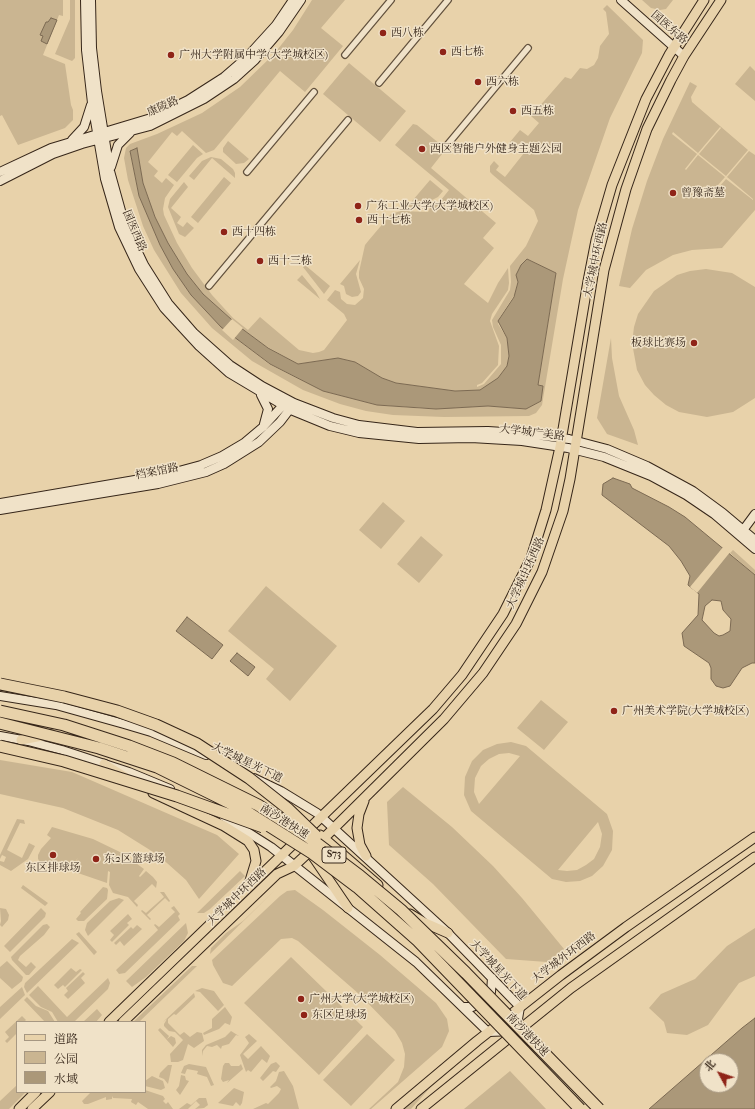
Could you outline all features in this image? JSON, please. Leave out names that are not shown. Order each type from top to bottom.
[{"type":"highway","points":[[0,684],[64,697],[117,711],[156,725],[197,744],[249,778],[287,808],[333,854]]},
{"type":"highway","name":"南沙港快速","points":[[0,711],[64,724],[129,746],[173,763],[264,808],[333,854],[401,910],[429,936],[599,1109]]},
{"type":"highway","name":"南沙港快速","points":[[0,723],[99,748],[157,767],[244,810],[312,853],[357,887],[418,941],[580,1109]]},
{"type":"highway","points":[[0,746],[64,761],[171,794],[213,808],[285,836]]},
{"type":"main road","name":"国医西路","points":[[85,0],[86,50],[91,99],[116,198],[130,237],[151,276],[168,302],[194,333],[230,365],[289,405]]},
{"type":"main road","name":"国医西路","points":[[92,0],[93,60],[104,179],[119,227],[146,281],[164,308],[199,346],[229,373],[257,391],[289,405]]},
{"type":"main road","name":"康陵路","points":[[0,181],[53,154],[163,113],[188,100],[224,76],[257,47],[276,25],[293,0]]},
{"type":"main road","name":"康陵路","points":[[0,172],[29,157],[70,141],[134,131],[183,111],[234,79],[255,60],[270,43],[301,0]]},
{"type":"main road","name":"国医东路","points":[[622,0],[684,56]]},
{"type":"main road","name":"大学城中环西路","points":[[110,1021],[246,891],[449,692],[495,626],[515,592],[537,542],[547,506],[561,443],[596,240],[609,196],[637,120],[674,47],[704,0]]},
{"type":"main road","name":"大学城中环西路","points":[[124,1021],[277,874],[294,866],[324,838],[460,702],[494,657],[516,624],[539,579],[553,543],[563,511],[576,445],[604,270],[614,230],[647,129],[684,56],[721,0]]},
{"type":"main road","points":[[70,141],[79,134],[86,123],[91,99]]},
{"type":"main road","points":[[110,171],[118,145],[125,137],[134,131]]},
{"type":"main road","points":[[257,391],[265,400],[268,409],[263,427]]},
{"type":"main road","name":"大学城广美路","points":[[289,405],[347,422],[379,429],[417,432],[505,432],[576,445],[622,463],[664,482],[755,540]]},
{"type":"main road","name":"档案馆路","points":[[0,503],[188,468],[212,460],[232,450],[289,405]]},
{"type":"main road","name":"档案馆路","points":[[0,510],[158,484],[206,472],[224,464],[253,446],[268,434],[289,405]]},
{"type":"main road","points":[[741,532],[755,514]]},
{"type":"main road","name":"大学城广美路","points":[[741,532],[755,549]]},
{"type":"main road","name":"大学城星光下道","points":[[0,696],[56,705],[151,732],[229,766],[281,791],[322,817],[448,933],[520,1007],[516,1031]]},
{"type":"main road","points":[[22,740],[63,732],[93,738],[139,752],[241,802],[309,852],[348,908]]},
{"type":"main road","points":[[0,736],[62,750],[149,780],[194,801],[241,827],[282,855],[416,962],[488,1032],[516,1031]]},
{"type":"main road","points":[[104,764],[156,794],[234,831],[248,841],[254,850],[256,861],[252,880],[246,891]]},
{"type":"main road","points":[[229,766],[324,838],[411,914],[425,923],[448,933]]},
{"type":"main road","points":[[366,856],[360,845],[357,828],[359,814],[367,795]]},
{"type":"main road","name":"大学城外环西路","points":[[396,1109],[520,1007],[620,932],[755,837]]},
{"type":"main road","points":[[421,1109],[516,1031],[629,945],[755,857]]},
{"type":"main road","points":[[463,1007],[472,1007],[482,1004],[491,992],[492,978]]},
{"type":"main road","points":[[19,1109],[35,1093]]},
{"type":"main road","points":[[32,1109],[49,1093]]},
{"type":"street","points":[[345,55],[391,0]]},
{"type":"street","points":[[378,83],[448,0]]},
{"type":"street","points":[[448,144],[528,48]]},
{"type":"street","points":[[247,172],[314,92]]},
{"type":"street","points":[[209,286],[348,120]]},
{"type":"green space","points":[[0,0],[63,0],[63,16],[59,15],[43,55],[65,64],[73,110],[73,120],[65,128],[18,145],[2,115],[0,116]]},
{"type":"green space","points":[[70,0],[75,0],[75,58],[72,61],[55,54],[70,19]]},
{"type":"green space","points":[[312,0],[345,0],[321,28],[343,46],[305,92],[280,71],[214,150],[206,153],[182,131],[177,136],[172,132],[148,162],[158,171],[154,176],[162,183],[166,178],[174,185],[165,198],[163,209],[164,215],[177,243],[192,268],[212,295],[233,318],[248,330],[260,317],[299,350],[313,353],[324,350],[347,320],[344,314],[327,300],[335,290],[340,292],[341,299],[347,304],[355,305],[363,298],[364,289],[359,278],[359,272],[365,245],[391,214],[401,211],[428,212],[432,204],[441,200],[449,190],[395,145],[413,124],[417,125],[446,149],[431,168],[496,223],[483,238],[494,248],[464,284],[488,303],[498,283],[508,268],[508,290],[492,314],[490,321],[499,346],[498,365],[482,383],[477,385],[477,387],[484,384],[501,364],[501,345],[493,327],[492,320],[510,290],[510,266],[526,246],[538,221],[534,210],[490,172],[490,166],[494,161],[499,166],[496,170],[505,177],[524,153],[516,146],[513,149],[508,144],[520,130],[528,136],[539,123],[531,116],[565,77],[571,79],[580,68],[587,69],[594,65],[598,58],[600,46],[609,34],[606,12],[603,9],[607,5],[643,40],[642,53],[610,118],[578,210],[563,279],[542,405],[536,413],[529,416],[444,417],[393,415],[366,411],[340,404],[303,390],[252,361],[212,328],[181,293],[154,250],[143,226],[128,180],[124,158],[126,148],[130,144],[157,134],[202,113],[240,87],[274,54],[293,30]],"holes":[[[137,148],[143,183],[155,217],[168,243],[187,274],[203,294],[241,328],[264,345],[298,364],[338,358],[355,362],[382,378],[396,383],[455,391],[480,390],[498,378],[507,366],[509,356],[507,338],[498,324],[500,317],[515,294],[521,265],[527,259],[556,273],[538,385],[543,386],[541,401],[526,409],[488,406],[427,409],[377,405],[323,391],[269,364],[221,327],[191,295],[173,269],[160,245],[139,196],[130,151]]]},
{"type":"green space","points":[[642,0],[673,0],[666,9],[660,10],[651,8]]},
{"type":"green space","points":[[349,63],[406,111],[380,142],[323,94]]},
{"type":"green space","points":[[750,66],[755,71],[755,101],[735,84]]},
{"type":"green space","points":[[690,82],[697,86],[691,97],[692,102],[748,150],[726,176],[699,154],[721,128],[720,127],[698,153],[673,132],[672,134],[697,154],[685,169],[686,170],[698,155],[725,177],[712,192],[714,193],[726,179],[753,200],[727,177],[749,151],[755,155],[755,210],[722,248],[692,250],[673,255],[646,270],[630,288],[619,286],[632,229],[647,181],[663,139]]},
{"type":"green space","points":[[228,141],[249,159],[244,163],[236,164],[223,152],[223,148]]},
{"type":"green space","points":[[193,145],[203,154],[197,158],[177,182],[168,175]]},
{"type":"green space","points":[[211,157],[221,159],[233,169],[235,178],[212,158],[194,180],[189,176],[202,161]]},
{"type":"green space","points":[[224,177],[231,183],[198,223],[191,217]]},
{"type":"green space","points":[[430,180],[443,191],[438,197],[430,201],[425,209],[407,207]]},
{"type":"green space","points":[[184,182],[188,187],[171,208],[181,217],[177,223],[183,227],[187,222],[194,228],[185,237],[179,234],[168,207],[170,199]]},
{"type":"green space","points":[[360,260],[356,274],[361,292],[358,296],[352,297],[346,294],[344,286],[340,284]]},
{"type":"green space","points":[[305,265],[330,286],[324,294],[303,267]]},
{"type":"green space","name":"板球比赛场","points":[[706,269],[732,273],[755,287],[755,398],[733,412],[707,417],[679,412],[666,405],[654,395],[645,385],[637,370],[632,343],[634,327],[638,314],[654,291],[677,275],[690,271]]},
{"type":"green space","points":[[302,275],[316,292],[320,299],[297,280]]},
{"type":"green space","points":[[611,338],[612,358],[619,396],[634,430],[638,445],[607,434],[597,418]]},
{"type":"green space","points":[[383,502],[405,521],[381,549],[359,530]]},
{"type":"green space","points":[[421,536],[443,555],[419,583],[397,564]]},
{"type":"green space","points":[[733,550],[755,570],[755,575],[730,553]]},
{"type":"green space","points":[[266,586],[337,646],[290,701],[266,679],[274,669],[228,631]]},
{"type":"green space","points":[[541,700],[568,722],[544,750],[517,728]]},
{"type":"green space","points":[[511,742],[526,746],[607,814],[613,831],[612,850],[603,866],[592,876],[580,881],[566,882],[552,879],[471,811],[464,795],[465,777],[472,761],[483,750],[497,744]],"holes":[[[509,753],[520,756],[479,804],[474,792],[475,778],[481,766],[489,759],[499,754]],[[598,822],[602,834],[600,847],[594,859],[577,870],[558,870]]]},
{"type":"green space","points":[[0,760],[72,772],[217,835],[239,854],[199,899],[186,880],[158,855],[118,830],[63,808],[0,794]]},
{"type":"green space","points":[[403,787],[452,827],[493,866],[522,898],[564,949],[547,962],[506,959],[433,884],[389,845],[387,802]]},
{"type":"green space","points":[[17,819],[24,820],[25,824],[20,823],[7,850],[22,858],[29,843],[35,846],[28,859],[11,871],[0,865],[0,861],[4,862],[6,857],[2,855],[0,859],[0,855]]},
{"type":"green space","points":[[52,827],[93,839],[122,853],[144,869],[139,876],[140,877],[146,871],[153,877],[157,882],[156,888],[152,884],[134,901],[138,905],[137,907],[128,897],[113,893],[109,885],[110,872],[108,871],[107,883],[75,872],[74,865],[78,858],[73,864],[63,869],[41,863],[38,859],[38,855],[41,849],[51,838],[47,835]]},
{"type":"green space","points":[[240,871],[245,876],[210,909],[204,913],[197,913]]},
{"type":"green space","points":[[23,885],[48,903],[45,906],[21,888]]},
{"type":"green space","points":[[103,887],[107,888],[108,890],[107,899],[84,921],[78,921],[76,919],[81,913],[80,912]]},
{"type":"green space","points":[[275,890],[210,954],[211,948],[226,933],[243,921]]},
{"type":"green space","points":[[295,890],[380,955],[436,1003],[447,1019],[449,1031],[442,1047],[371,1109],[369,1109],[398,1082],[404,1067],[405,1054],[402,1043],[395,1031],[359,994],[298,941],[292,938],[281,939],[232,986],[223,983],[213,965],[212,960],[280,896],[287,891]]},
{"type":"green space","points":[[160,892],[164,892],[170,901],[169,902],[165,898],[147,915],[151,919],[150,920],[141,911],[142,910],[146,913],[164,897]]},
{"type":"green space","points":[[119,898],[124,900],[88,936],[85,930],[87,923],[110,901]]},
{"type":"green space","points":[[174,906],[180,914],[178,916],[180,920],[125,973],[119,974],[116,970],[158,930],[154,925],[155,924],[159,927],[175,912],[171,908]]},
{"type":"green space","points":[[0,908],[6,909],[9,915],[8,920],[2,927],[0,925]]},
{"type":"green space","points":[[41,908],[46,913],[45,917],[10,952],[4,946]]},
{"type":"green space","points":[[128,914],[132,919],[127,923],[129,925],[112,942],[110,940],[114,935],[110,931]]},
{"type":"green space","points":[[186,923],[188,933],[184,941],[146,977],[132,987],[126,981]]},
{"type":"green space","points":[[47,924],[50,927],[44,935],[20,956],[18,960],[26,967],[31,962],[36,967],[29,975],[26,975],[11,957],[43,925]]},
{"type":"green space","points":[[137,925],[142,929],[124,946],[120,941],[116,945],[114,943],[131,927],[133,929]]},
{"type":"green space","points":[[755,928],[755,976],[739,983],[708,1025],[687,1035],[667,1033],[664,1022],[649,1008],[661,994],[695,979],[727,946]]},
{"type":"green space","points":[[79,932],[97,952],[94,955],[76,934]]},
{"type":"green space","points":[[72,939],[79,943],[27,993],[24,987],[25,983]]},
{"type":"green space","name":"东区足球场","points":[[291,957],[363,1027],[319,1075],[244,1003]]},
{"type":"green space","points":[[7,961],[23,977],[22,981],[12,989],[0,978],[0,967]]},
{"type":"green space","points":[[192,966],[197,966],[140,1021],[134,1021]]},
{"type":"green space","points":[[71,968],[76,972],[80,969],[82,970],[65,987],[63,985],[58,989],[54,985]]},
{"type":"green space","points":[[83,972],[85,974],[81,978],[85,983],[68,999],[64,995],[68,991],[66,988]]},
{"type":"green space","points":[[108,978],[110,983],[108,989],[75,1021],[57,1021],[52,1012],[41,1007],[29,995],[38,986],[67,1017]]},
{"type":"green space","points":[[22,987],[25,995],[0,1019],[0,1007]]},
{"type":"green space","points":[[202,988],[214,991],[224,1005],[218,1011],[200,992],[195,991]]},
{"type":"green space","points":[[194,993],[195,997],[176,1015],[174,1014],[168,1019],[168,1023],[180,1035],[184,1032],[190,1037],[197,1032],[202,1033],[204,1041],[194,1048],[188,1044],[183,1060],[171,1062],[170,1054],[183,1040],[175,1032],[169,1031],[164,1026],[167,1019],[163,1022]]},
{"type":"green space","points":[[27,997],[36,1006],[48,1011],[54,1021],[44,1021],[24,1000]]},
{"type":"green space","points":[[225,1007],[232,1017],[230,1025],[225,1023],[219,1029],[204,1035],[203,1033],[212,1028],[212,1019]]},
{"type":"green space","points":[[97,1009],[102,1015],[97,1021],[84,1021]]},
{"type":"green space","points":[[22,1016],[26,1020],[25,1021],[17,1021]]},
{"type":"green space","points":[[16,1022],[16,1034],[7,1043],[5,1041],[9,1037],[5,1032]]},
{"type":"green space","points":[[160,1028],[169,1036],[167,1039],[171,1036],[175,1038],[176,1043],[173,1047],[158,1030]]},
{"type":"green space","points":[[231,1031],[239,1036],[236,1035],[229,1044],[222,1046],[221,1049],[217,1045],[212,1047],[207,1046],[203,1051],[202,1056],[202,1050],[206,1045],[225,1037]]},
{"type":"green space","points":[[249,1034],[257,1041],[243,1054],[248,1059],[261,1046],[270,1056],[267,1063],[262,1059],[251,1072],[248,1070],[246,1072],[240,1055],[249,1043],[245,1037]]},
{"type":"green space","points":[[367,1034],[395,1060],[351,1106],[323,1080]]},
{"type":"green space","points":[[276,1062],[280,1066],[276,1072],[273,1071],[263,1081],[260,1078],[271,1064]]},
{"type":"green space","points":[[225,1063],[229,1063],[231,1066],[239,1066],[241,1064],[243,1069],[227,1083],[229,1080],[223,1082],[221,1079],[223,1066]]},
{"type":"green space","points":[[189,1064],[206,1067],[214,1085],[211,1086],[207,1077],[197,1074],[198,1071],[187,1069],[185,1074],[181,1073],[184,1066]]},
{"type":"green space","points":[[168,1065],[172,1065],[168,1084],[164,1079],[159,1077],[160,1073]]},
{"type":"green space","points":[[284,1071],[293,1086],[299,1109],[253,1109],[266,1103],[268,1104],[279,1093],[281,1089],[277,1086],[270,1087],[276,1081],[279,1072]]},
{"type":"green space","points":[[510,1071],[546,1109],[464,1109]]},
{"type":"green space","points":[[181,1075],[185,1076],[186,1080],[189,1081],[180,1095],[176,1090],[179,1086]]},
{"type":"green space","points":[[152,1076],[163,1081],[165,1088],[161,1090],[146,1086],[146,1080]]},
{"type":"green space","points":[[437,1080],[411,1109],[403,1109]]},
{"type":"green space","points":[[16,1086],[16,1093],[25,1093],[9,1109],[0,1109],[0,1101]]},
{"type":"green space","points":[[234,1088],[244,1092],[240,1106],[236,1102],[233,1106],[218,1103]]},
{"type":"green space","points":[[146,1090],[163,1096],[165,1099],[163,1101],[166,1104],[168,1102],[173,1109],[148,1109],[138,1102],[136,1105],[131,1102],[132,1099],[113,1098],[112,1096],[112,1099],[106,1100],[106,1097],[88,1104],[84,1104],[82,1101],[90,1093],[146,1093]]},
{"type":"green space","points":[[199,1098],[206,1098],[208,1105],[204,1108],[195,1109],[200,1105],[196,1101],[188,1109],[179,1109],[187,1103],[191,1105]]},
{"type":"water","points":[[51,18],[57,20],[47,44],[41,41],[43,36],[40,35],[46,22],[48,22]]},
{"type":"water","points":[[137,148],[143,183],[155,217],[168,243],[187,274],[203,294],[241,328],[268,348],[298,364],[338,358],[355,362],[382,378],[396,383],[455,391],[480,390],[498,378],[507,366],[509,356],[507,338],[498,321],[514,297],[518,282],[516,275],[521,265],[527,259],[556,273],[538,385],[543,386],[541,401],[526,409],[488,406],[436,409],[377,405],[323,391],[270,364],[221,327],[191,295],[173,269],[160,245],[139,196],[130,151]]},
{"type":"water","points":[[613,478],[630,484],[632,488],[669,507],[685,517],[755,575],[755,663],[742,668],[730,686],[723,688],[716,686],[711,679],[711,668],[709,663],[684,646],[682,633],[698,615],[699,594],[688,585],[690,576],[681,561],[669,546],[602,495],[603,484]],"holes":[[[712,600],[721,601],[723,610],[731,619],[730,631],[719,636],[714,633],[702,620],[705,606]]]},
{"type":"water","points":[[187,617],[223,645],[212,659],[176,631]]},
{"type":"water","points":[[237,653],[255,667],[248,676],[230,661]]},
{"type":"water","points":[[755,1018],[755,1109],[649,1109],[699,1065],[699,1093],[739,1093],[739,1053],[713,1053]]},
{"type":"pier","points":[[232,319],[243,328],[233,340],[222,330]]},
{"type":"pier","points":[[724,546],[731,551],[697,593],[690,587]]},
{"type":"place","name":"西八栋","points":[[383,33]]},
{"type":"place","name":"西七栋","points":[[443,52]]},
{"type":"place","name":"广州大学附属中学(大学城校区)","points":[[171,55]]},
{"type":"place","name":"西六栋","points":[[478,82]]},
{"type":"place","name":"西五栋","points":[[513,111]]},
{"type":"place","name":"西区智能户外健身主题公园","points":[[422,149]]},
{"type":"place","name":"曾豫斋墓","points":[[673,193]]},
{"type":"place","name":"广东工业大学(大学城校区)","points":[[358,206]]},
{"type":"place","name":"西十七栋","points":[[359,220]]},
{"type":"place","name":"西十四栋","points":[[224,232]]},
{"type":"place","name":"西十三栋","points":[[260,261]]},
{"type":"place","name":"板球比赛场","points":[[694,343]]},
{"type":"place","name":"广州美术学院(大学城校区)","points":[[614,711]]},
{"type":"place","name":"东区排球场","points":[[53,855]]},
{"type":"place","name":"东2区篮球场","points":[[96,859]]},
{"type":"place","name":"广州大学(大学城校区)","points":[[301,999]]},
{"type":"place","name":"东区足球场","points":[[304,1015]]}]
